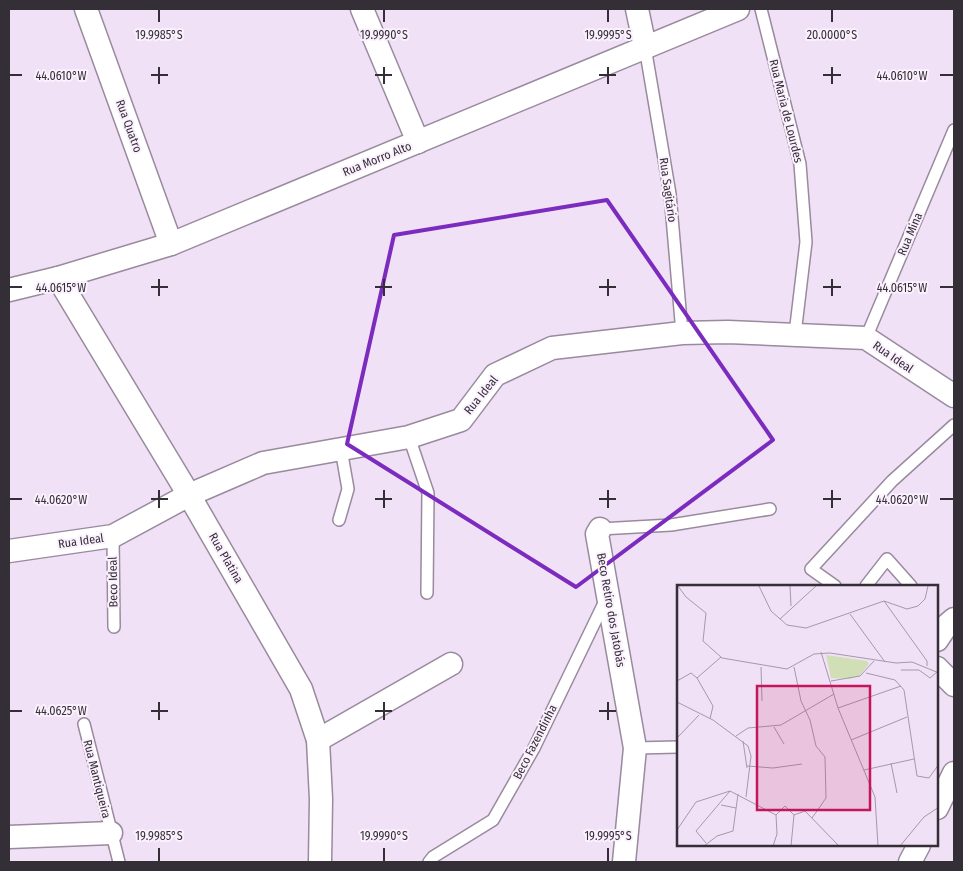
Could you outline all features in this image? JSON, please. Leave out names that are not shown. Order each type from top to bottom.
[{"type":"street","name":"Rua Quatro","points":[[86,9],[171,244]]},
{"type":"street","points":[[362,9],[418,142]]},
{"type":"street","points":[[637,9],[645,47]]},
{"type":"street","name":"Rua Morro Alto","points":[[9,290],[58,278],[171,244],[738,9]]},
{"type":"street","name":"Rua Platina","points":[[58,278],[189,495],[301,689],[318,740],[321,799],[320,862]]},
{"type":"street","name":"Rua Ideal","points":[[9,550],[113,536],[189,495],[263,463],[409,437],[461,420],[495,375],[552,348],[682,334],[728,332],[866,338],[954,396]]},
{"type":"street","name":"Beco Retiro dos Jatobás","points":[[600,529],[597,534],[635,748],[624,862]]},
{"type":"street","points":[[318,740],[451,664]]},
{"type":"street","points":[[938,669],[954,685]]},
{"type":"street","points":[[938,806],[954,773]]},
{"type":"street","points":[[9,837],[111,833]]},
{"type":"street","points":[[910,862],[918,846]]},
{"type":"lane","name":"Rua Maria de Lourdes","points":[[761,9],[800,164],[806,242],[795,334]]},
{"type":"lane","name":"Rua Sagitário","points":[[645,47],[670,194],[682,334]]},
{"type":"lane","name":"Rua Mina","points":[[866,338],[954,130]]},
{"type":"lane","points":[[834,585],[811,569],[892,481],[954,426]]},
{"type":"lane","points":[[409,437],[428,493],[428,593]]},
{"type":"lane","points":[[339,520],[348,489],[341,449]]},
{"type":"lane","name":"Beco Retiro dos Jatobás","points":[[600,529],[671,525],[770,508]]},
{"type":"lane","name":"Beco Ideal","points":[[113,536],[114,627]]},
{"type":"lane","points":[[867,585],[886,559],[910,585]]},
{"type":"lane","name":"Beco Fazendinha","points":[[430,862],[433,857],[493,820],[534,748],[609,593]]},
{"type":"lane","name":"Rua Mantiqueira","points":[[84,724],[119,862]]},
{"type":"lane","points":[[635,748],[677,747]]},
{"type":"highlighted area","points":[[607,200],[773,440],[576,587],[347,444],[394,235]]}]
